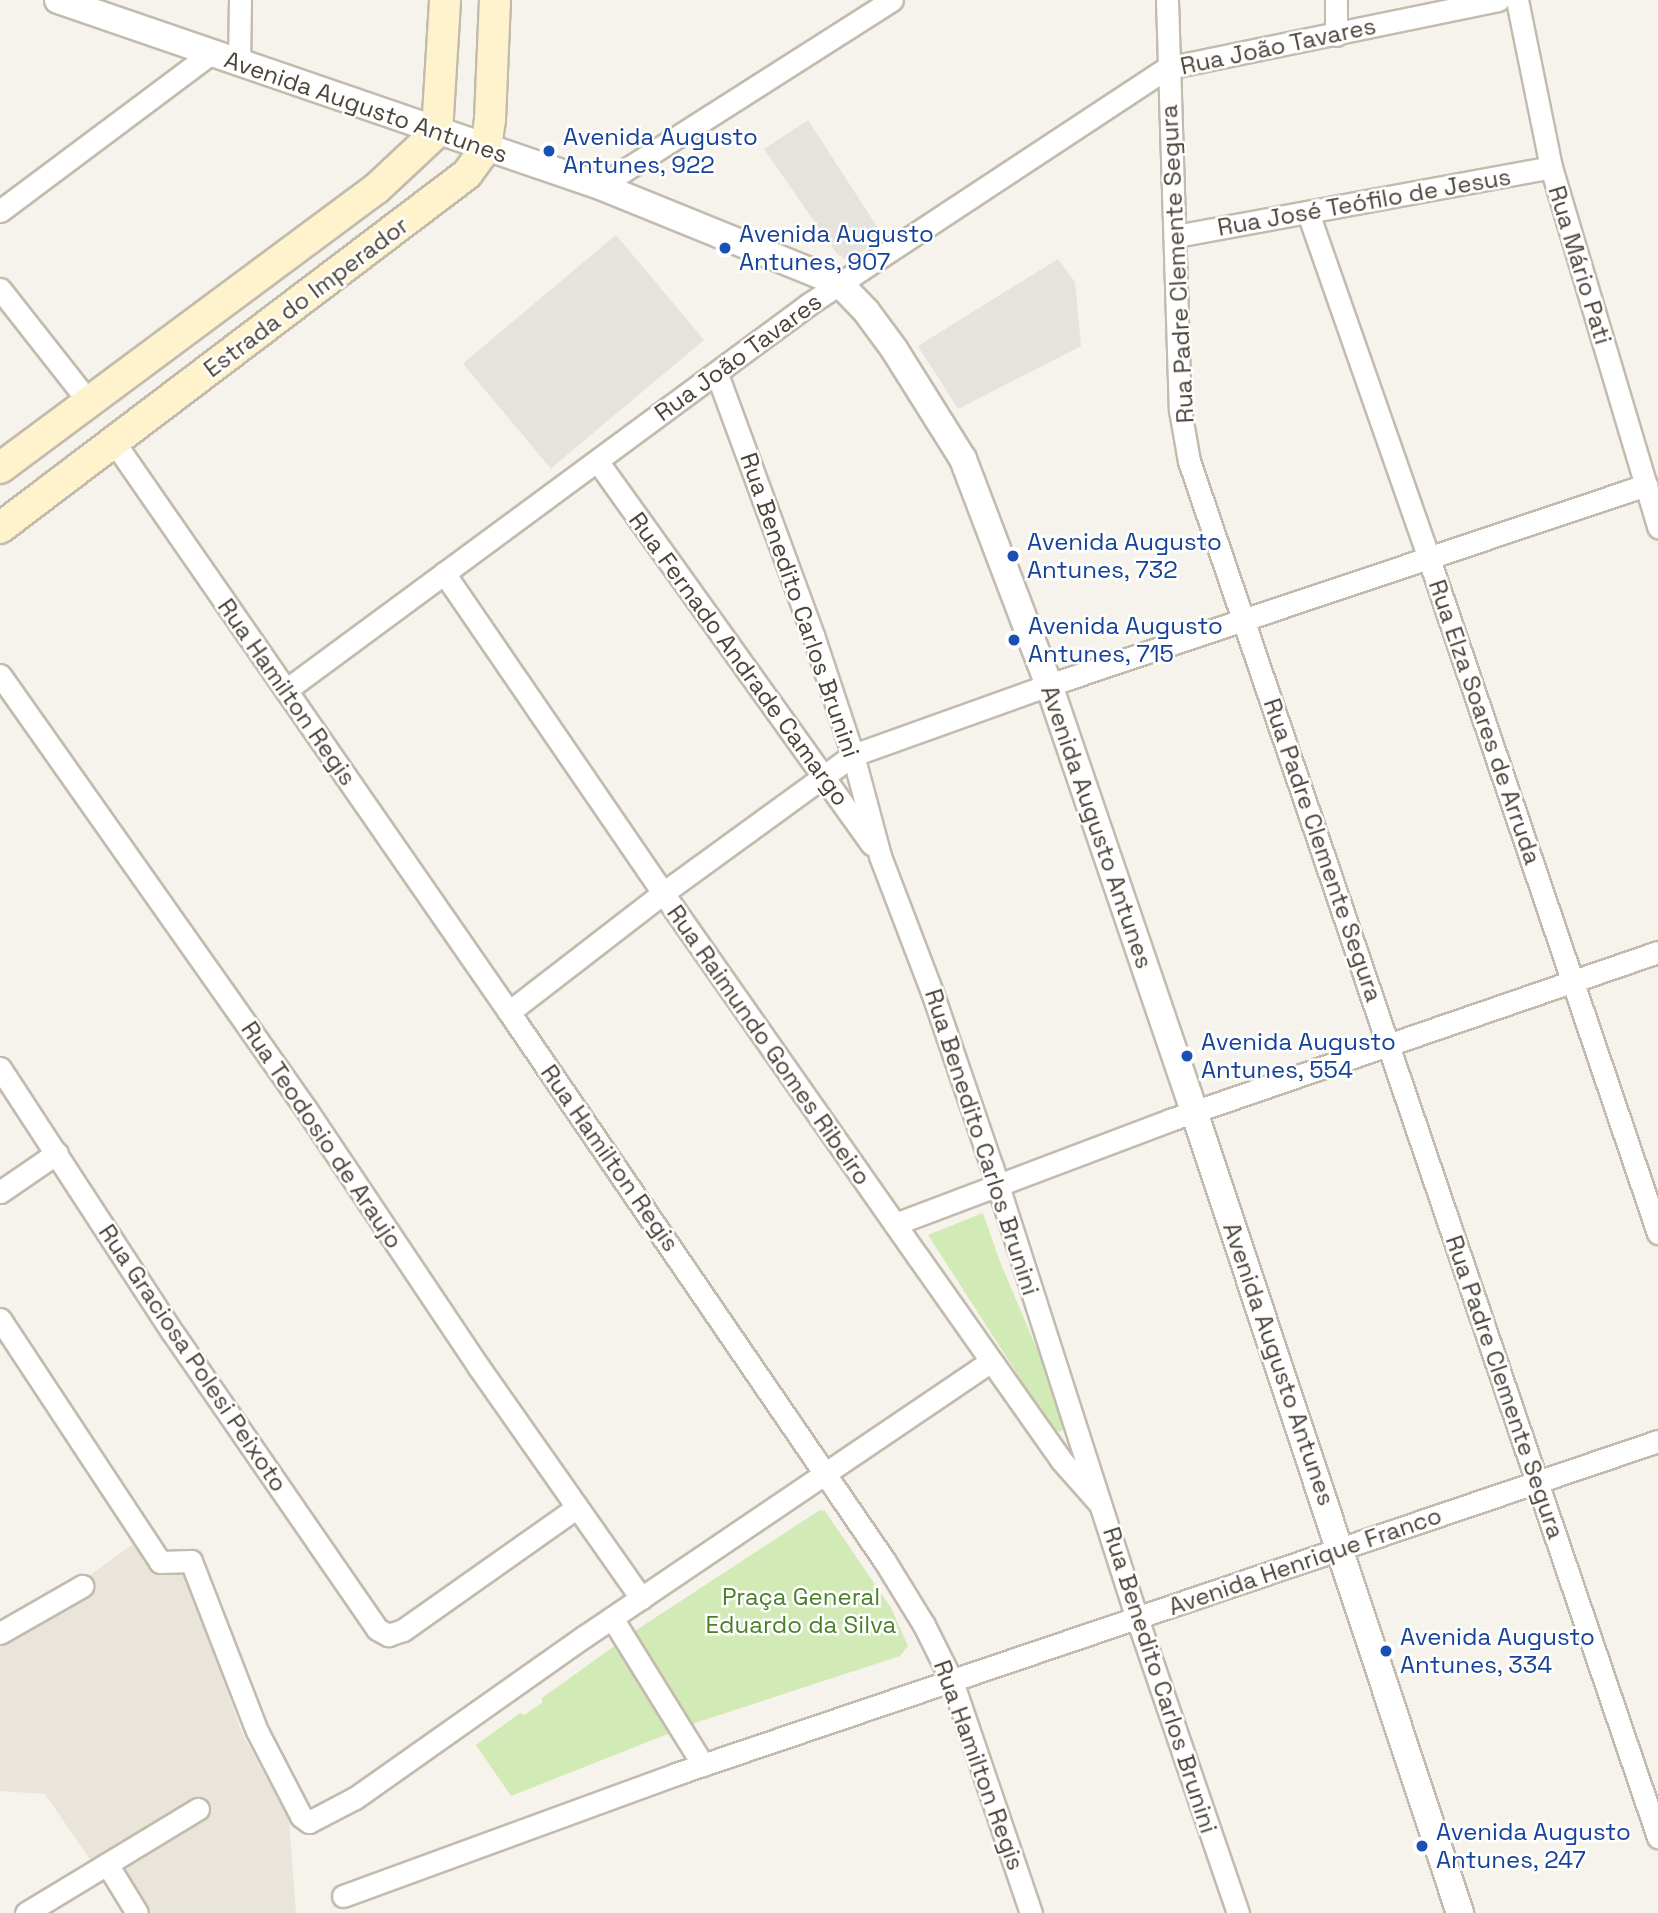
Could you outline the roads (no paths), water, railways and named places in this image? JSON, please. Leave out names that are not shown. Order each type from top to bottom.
[{"type":"main road","points":[[437,132],[445,0]]},
{"type":"main road","points":[[486,148],[490,119],[495,0]]},
{"type":"main road","name":"Estrada do Imperador","points":[[0,468],[376,189],[437,132]]},
{"type":"main road","name":"Estrada do Imperador","points":[[0,528],[445,192],[467,174],[486,148]]},
{"type":"street","name":"Avenida Augusto Antunes","points":[[58,0],[600,186],[839,283],[866,311],[894,349],[963,459],[1049,685],[1194,1111],[1460,1913]]},
{"type":"street","points":[[239,63],[240,0]]},
{"type":"street","points":[[600,186],[892,0]]},
{"type":"street","name":"Rua Padre Clemente Segura","points":[[1167,0],[1167,68],[1177,236],[1180,410],[1189,461],[1658,1837]]},
{"type":"street","points":[[1336,0],[1336,35]]},
{"type":"street","name":"Rua João Tavares","points":[[286,690],[839,283],[1167,68],[1498,0]]},
{"type":"street","name":"Rua Mário Pati","points":[[1517,0],[1551,167],[1658,527]]},
{"type":"street","points":[[0,211],[210,54]]},
{"type":"street","name":"Rua José Teófilo de Jesus","points":[[1177,236],[1551,167]]},
{"type":"street","name":"Rua Elza Soares de Arruda","points":[[1308,213],[1429,559],[1658,1233]]},
{"type":"street","points":[[0,289],[89,402]]},
{"type":"street","name":"Rua Benedito Carlos Brunini","points":[[717,374],[813,635],[853,755],[880,856],[932,992],[998,1186],[1105,1510],[1137,1618],[1238,1913]]},
{"type":"street","name":"Rua Hamilton Regis","points":[[114,442],[826,1472],[924,1625],[952,1681],[1028,1912]]},
{"type":"street","name":"Rua Fernado Andrade Camargo","points":[[598,462],[880,856]]},
{"type":"street","points":[[509,1012],[663,893],[853,755],[1049,685],[1646,485]]},
{"type":"street","name":"Rua Raimundo Gomes Ribeiro","points":[[444,573],[663,893],[991,1361],[1061,1460],[1105,1510]]},
{"type":"street","name":"Rua Teodosio de Araujo","points":[[0,675],[306,1109],[576,1508],[641,1598]]},
{"type":"street","points":[[895,1224],[1194,1111],[1658,953]]},
{"type":"street","name":"Rua Graciosa Polesi Peixoto","points":[[0,1069],[173,1333],[377,1629],[395,1634],[576,1508]]},
{"type":"street","points":[[0,1192],[57,1153]]},
{"type":"street","points":[[0,1319],[160,1562],[191,1561],[257,1731],[305,1820],[315,1820],[355,1798],[641,1598],[991,1361]]},
{"type":"street","name":"Avenida Henrique Franco","points":[[952,1681],[1658,1441]]},
{"type":"street","points":[[0,1633],[82,1586]]},
{"type":"street","points":[[612,1618],[703,1765]]},
{"type":"street","points":[[343,1896],[703,1765],[952,1681]]},
{"type":"street","points":[[26,1913],[198,1809]]},
{"type":"street","points":[[107,1864],[137,1913]]},
{"type":"place","name":"Avenida Augusto Antunes, 922","points":[[549,151]]},
{"type":"place","name":"Avenida Augusto Antunes, 907","points":[[725,248]]},
{"type":"place","name":"Avenida Augusto Antunes, 732","points":[[1013,556]]},
{"type":"place","name":"Avenida Augusto Antunes, 715","points":[[1014,640]]},
{"type":"place","name":"Avenida Augusto Antunes, 554","points":[[1187,1056]]},
{"type":"place","name":"Avenida Augusto Antunes, 334","points":[[1386,1651]]},
{"type":"place","name":"Avenida Augusto Antunes, 247","points":[[1422,1846]]},
{"type":"park label","name":"Praça General Eduardo da Silva","points":[[801,1611]]}]
